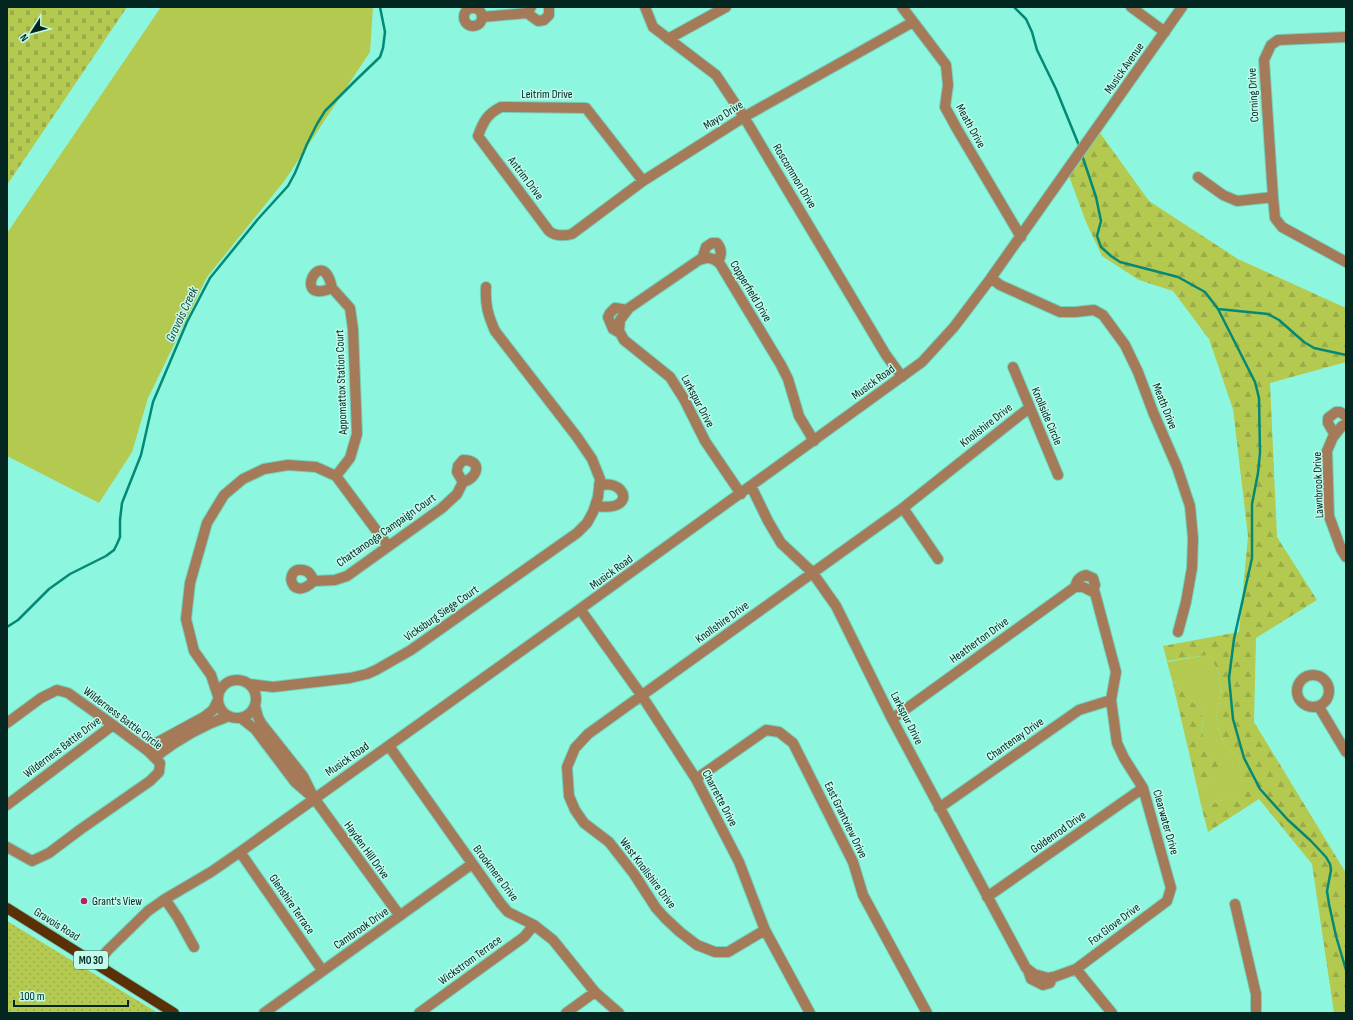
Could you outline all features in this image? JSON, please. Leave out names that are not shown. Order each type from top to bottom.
[{"type":"main road","name":"Gravois Road","points":[[7,908],[174,1013]]},
{"type":"street","points":[[482,17],[528,10],[538,22],[544,20],[549,15],[549,7]]},
{"type":"street","name":"Roscommon Drive","points":[[645,7],[653,27],[716,75],[744,117],[886,355],[902,378]]},
{"type":"street","points":[[668,39],[726,7]]},
{"type":"street","name":"Meath Drive","points":[[902,7],[946,66],[948,85],[945,107],[1021,237]]},
{"type":"street","points":[[1131,7],[1165,32]]},
{"type":"street","name":"Musick Avenue","points":[[1086,144],[1182,7]]},
{"type":"street","name":"Mayo Drive","points":[[553,235],[563,236],[572,234],[643,181],[744,117],[913,22]]},
{"type":"street","name":"Corning Drive","points":[[1346,37],[1278,40],[1271,45],[1264,60],[1272,198],[1275,218],[1282,227],[1346,262]]},
{"type":"street","name":"Leitrim Drive","points":[[478,136],[482,124],[492,112],[501,107],[586,108],[643,181]]},
{"type":"street","name":"Antrim Drive","points":[[478,136],[553,235]]},
{"type":"street","name":"Musick Road","points":[[96,964],[133,925],[165,899],[211,872],[240,852],[580,610],[902,378],[922,362],[942,341],[991,278],[1086,144]]},
{"type":"street","points":[[1198,177],[1223,195],[1238,201],[1272,198]]},
{"type":"street","points":[[620,333],[620,320],[627,310],[702,259],[706,247],[712,242],[717,243],[720,247],[721,255],[718,262]]},
{"type":"street","name":"Copperfield Drive","points":[[702,259],[707,257],[715,259],[718,262],[781,365],[788,379],[799,416],[814,441]]},
{"type":"street","name":"Meath Drive","points":[[991,278],[1000,285],[1060,312],[1094,310],[1103,315],[1124,345],[1138,372],[1153,412],[1177,467],[1190,506],[1193,538],[1192,568],[1186,602],[1178,632]]},
{"type":"street","name":"Vicksburg Siege Court","points":[[249,684],[273,687],[350,678],[376,670],[411,650],[577,533],[587,523],[598,497],[600,479],[592,459],[577,437],[495,331],[488,315],[485,302],[486,287]]},
{"type":"street","name":"Appomattox Station Court","points":[[332,288],[350,308],[353,329],[357,434],[350,458],[336,476]]},
{"type":"street","name":"Larkspur Drive","points":[[627,310],[615,308],[610,313],[608,318],[613,329],[620,333],[624,340],[670,377],[684,399],[705,441],[741,494]]},
{"type":"street","name":"Knollside Circle","points":[[1013,368],[1058,475]]},
{"type":"street","name":"Knollshire Drive","points":[[568,767],[575,748],[588,734],[903,508],[1029,408]]},
{"type":"street","points":[[1335,435],[1328,422],[1328,418],[1336,412],[1340,412],[1346,416]]},
{"type":"street","name":"Lawnbrook Drive","points":[[1344,425],[1335,435],[1327,451],[1329,516],[1341,549],[1346,557]]},
{"type":"street","points":[[314,798],[295,782],[255,729],[240,718],[229,716],[223,711],[211,675],[194,651],[186,619],[190,583],[207,523],[224,495],[243,479],[264,470],[288,465],[316,467],[336,476],[388,546]]},
{"type":"street","name":"Chattanooga Campaign Court","points":[[314,581],[335,580],[348,576],[442,508],[457,494],[463,482]]},
{"type":"street","points":[[595,506],[613,506],[619,504],[623,499],[623,493],[620,488],[612,485],[599,485]]},
{"type":"street","name":"Larkspur Drive","points":[[751,486],[768,522],[781,543],[812,572],[836,606],[892,719],[1026,968],[1034,974],[1048,978],[1076,969]]},
{"type":"street","points":[[903,508],[938,559]]},
{"type":"street","name":"Heatherton Drive","points":[[892,719],[1084,589]]},
{"type":"street","name":"Clearwater Drive","points":[[1084,589],[1095,593],[1116,672],[1111,700],[1118,743],[1124,758],[1143,788],[1171,888],[1166,901]]},
{"type":"street","name":"Charrette Drive","points":[[580,610],[642,696],[696,779],[739,862],[765,930],[810,1013]]},
{"type":"street","points":[[211,675],[230,681],[238,680],[249,684],[256,694],[258,717],[261,723],[303,776],[314,798]]},
{"type":"street","points":[[152,754],[158,742],[204,717],[213,710],[224,686],[230,681]]},
{"type":"street","points":[[240,718],[251,713],[256,704],[273,687]]},
{"type":"street","name":"Wilderness Battle Circle","points":[[7,723],[40,698],[57,690],[68,693],[152,754],[160,763],[159,772],[150,781],[49,853],[32,861],[7,847]]},
{"type":"street","name":"Chantenay Drive","points":[[939,808],[1079,710],[1111,700]]},
{"type":"street","points":[[1319,706],[1346,752]]},
{"type":"street","points":[[152,754],[215,721],[229,716]]},
{"type":"street","name":"Wilderness Battle Drive","points":[[7,805],[113,725]]},
{"type":"street","name":"East Grantview Drive","points":[[696,779],[766,730],[779,732],[793,743],[854,862],[863,895],[927,1013]]},
{"type":"street","name":"Brookmere Drive","points":[[389,746],[501,904],[508,912],[534,925],[553,940],[595,992],[619,1013]]},
{"type":"street","name":"West Knollshire Drive","points":[[568,767],[569,796],[575,810],[584,823],[608,842],[634,874],[656,908],[680,932],[697,945],[707,950],[714,952],[728,952],[765,930]]},
{"type":"street","name":"Goldenrod Drive","points":[[987,897],[1143,788]]},
{"type":"street","name":"Hayden Hill Drive","points":[[314,798],[400,916]]},
{"type":"street","name":"Glenshire Terrace","points":[[240,852],[322,970]]},
{"type":"street","name":"Cambrook Drive","points":[[264,1013],[472,864]]},
{"type":"street","points":[[165,899],[178,918],[194,947]]},
{"type":"street","name":"Fox Glove Drive","points":[[1076,969],[1166,901]]},
{"type":"street","points":[[1235,904],[1256,994],[1256,1013]]},
{"type":"street","name":"Wickstrom Terrace","points":[[419,1013],[524,937],[534,925]]},
{"type":"street","points":[[1076,969],[1112,1013]]},
{"type":"street","points":[[566,1013],[595,992]]},
{"type":"green space","points":[[7,7],[127,7],[7,185]]},
{"type":"green space","points":[[161,7],[373,7],[370,52],[285,180],[207,277],[148,398],[132,452],[99,503],[7,456],[7,233]]},
{"type":"green space","points":[[1100,133],[1149,201],[1238,259],[1346,308],[1346,362],[1270,383],[1277,537],[1317,600],[1256,638],[1254,722],[1346,873],[1346,1013],[1334,1013],[1312,864],[1259,799],[1208,832],[1202,809],[1231,796],[1245,807],[1239,760],[1224,745],[1216,721],[1221,688],[1218,670],[1208,655],[1167,661],[1163,646],[1239,632],[1248,536],[1233,409],[1209,339],[1173,291],[1139,280],[1102,256],[1086,222],[1069,176]]},
{"type":"green space","points":[[1208,655],[1218,670],[1221,688],[1216,721],[1224,745],[1239,760],[1246,808],[1231,796],[1202,809],[1197,787],[1212,780],[1212,755],[1198,746],[1203,736],[1202,712],[1172,680],[1167,662]]},
{"type":"green space","points":[[1172,680],[1202,712],[1203,736],[1199,746],[1212,755],[1219,768],[1212,780],[1197,787]]},
{"type":"green space","points":[[7,921],[158,1013],[7,1013]]},
{"type":"waterway","name":"Gravois Creek","points":[[7,627],[18,620],[49,589],[70,574],[106,556],[114,550],[120,537],[122,503],[141,455],[153,402],[187,322],[210,278],[258,219],[288,186],[307,144],[325,111],[380,57],[385,32],[380,7]]},
{"type":"waterway","points":[[1014,7],[1026,19],[1032,32],[1037,50],[1056,89],[1080,148]]},
{"type":"waterway","points":[[1082,155],[1096,197],[1101,221],[1097,236],[1101,247],[1120,262],[1178,277],[1205,292],[1218,309],[1255,382],[1259,398],[1260,453],[1252,504],[1252,558],[1234,639],[1229,678],[1233,719],[1244,758],[1260,789],[1288,820],[1326,857],[1330,864],[1331,870],[1327,891],[1336,936],[1346,970]]},
{"type":"waterway","points":[[1218,309],[1268,314],[1279,320],[1304,342],[1314,348],[1346,355]]},
{"type":"place","name":"Grant's View","points":[[84,901]]}]
